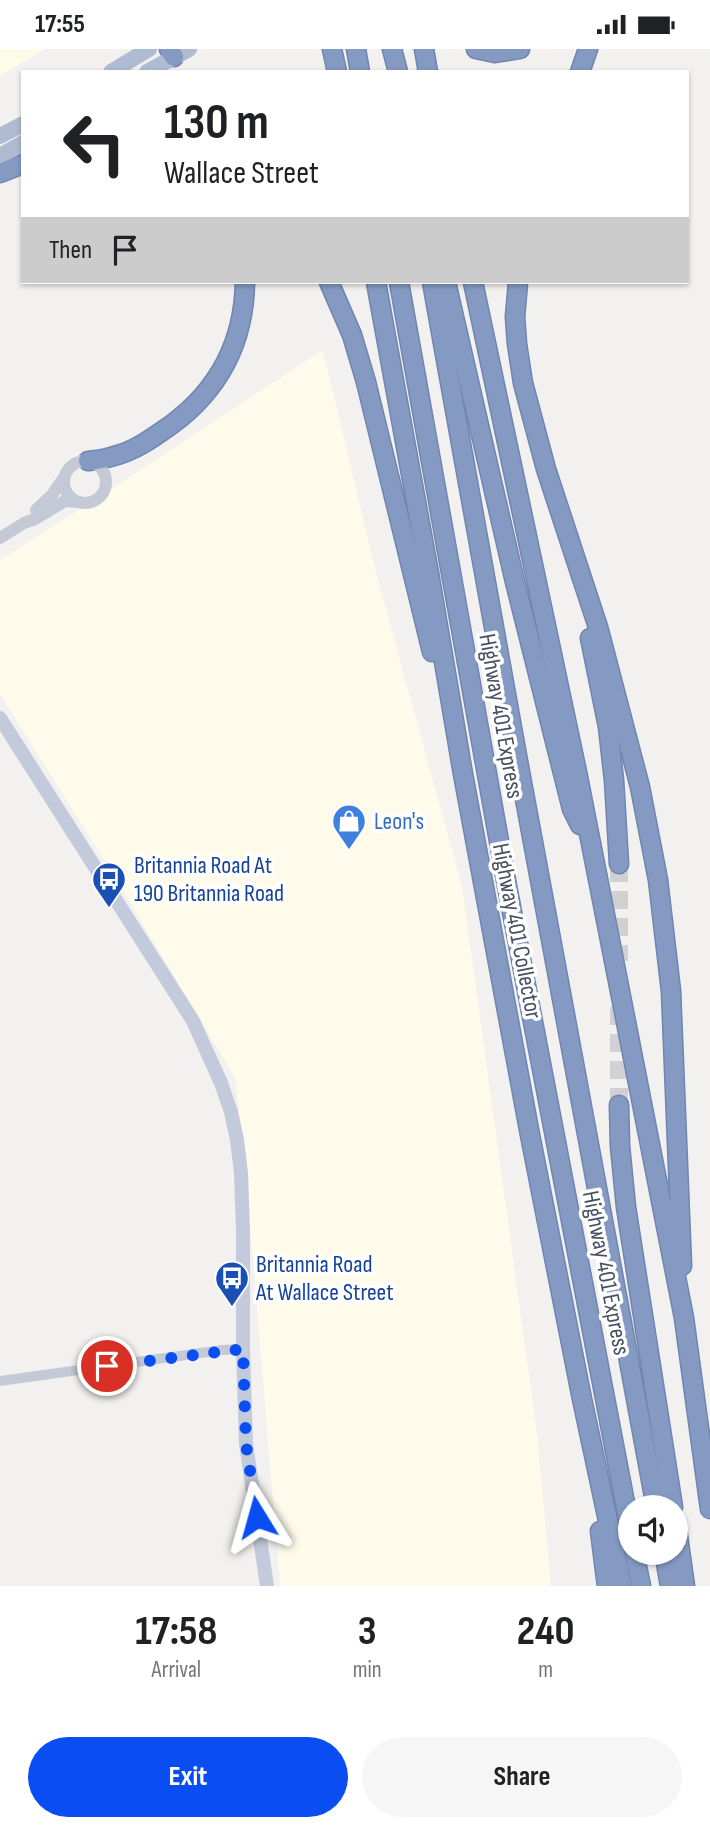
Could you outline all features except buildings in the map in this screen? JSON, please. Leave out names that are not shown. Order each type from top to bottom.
[{"type":"highway","points":[[332,49],[337,70]]},
{"type":"highway","points":[[356,49],[360,70]]},
{"type":"highway","points":[[391,49],[396,70]]},
{"type":"highway","points":[[424,49],[428,70]]},
{"type":"highway","points":[[476,49],[495,53],[520,49]]},
{"type":"highway","points":[[581,70],[588,49]]},
{"type":"highway","points":[[0,173],[21,165]]},
{"type":"highway","points":[[88,461],[128,452],[163,431],[201,399],[223,370],[238,334],[243,315],[245,284]]},
{"type":"highway","points":[[330,284],[352,335],[366,382],[463,775]]},
{"type":"highway","name":"Highway 401 Collector","points":[[376,284],[463,775],[582,1399],[622,1586]]},
{"type":"highway","name":"Highway 401 Express","points":[[399,284],[507,886],[623,1495]]},
{"type":"highway","name":"Highway 401 Express","points":[[432,284],[654,1495]]},
{"type":"highway","points":[[446,284],[515,582],[572,809],[592,850]]},
{"type":"highway","points":[[473,284],[575,758],[684,1318],[710,1509]]},
{"type":"highway","points":[[518,284],[514,317],[523,383],[545,469],[598,627],[640,787],[658,880],[671,991],[684,1318]]},
{"type":"highway","points":[[570,545],[608,727],[619,863]]},
{"type":"highway","points":[[619,1105],[626,1207],[671,1495]]},
{"type":"highway","points":[[582,1399],[607,1586]]},
{"type":"highway","points":[[637,1565],[641,1586]]},
{"type":"highway","points":[[666,1565],[670,1586]]},
{"type":"highway","points":[[682,1565],[685,1586]]},
{"type":"main road","points":[[114,70],[149,49]]},
{"type":"main road","points":[[150,70],[177,52]]},
{"type":"main road","points":[[0,136],[21,125]]},
{"type":"main road","points":[[0,156],[21,143]]},
{"type":"main road","points":[[0,719],[179,998],[197,1030],[231,1112],[241,1173],[246,1444],[267,1586]]},
{"type":"street","points":[[0,538],[65,501],[93,502],[106,486],[103,471],[88,461],[73,464],[52,495],[24,523]]},
{"type":"street","points":[[63,479],[66,493],[80,503]]},
{"type":"street","points":[[0,1381],[243,1349]]},
{"type":"shaded area","points":[[0,49],[45,49],[0,76]]},
{"type":"shaded area","points":[[323,350],[376,573],[462,886],[537,1434],[551,1586],[280,1586],[236,1079],[116,879],[0,694],[0,560]]},
{"type":"tunnel","points":[[619,864],[619,961]]},
{"type":"tunnel","points":[[619,1007],[619,1105]]},
{"type":"place","name":"Leon's","points":[[349,851]]},
{"type":"place","name":"Britannia Road At 190 Britannia Road","points":[[109,909]]},
{"type":"place","name":"Britannia Road At Wallace Street","points":[[232,1308]]},
{"type":"route","points":[[107,1366],[243,1349],[246,1444],[257,1517]]}]
